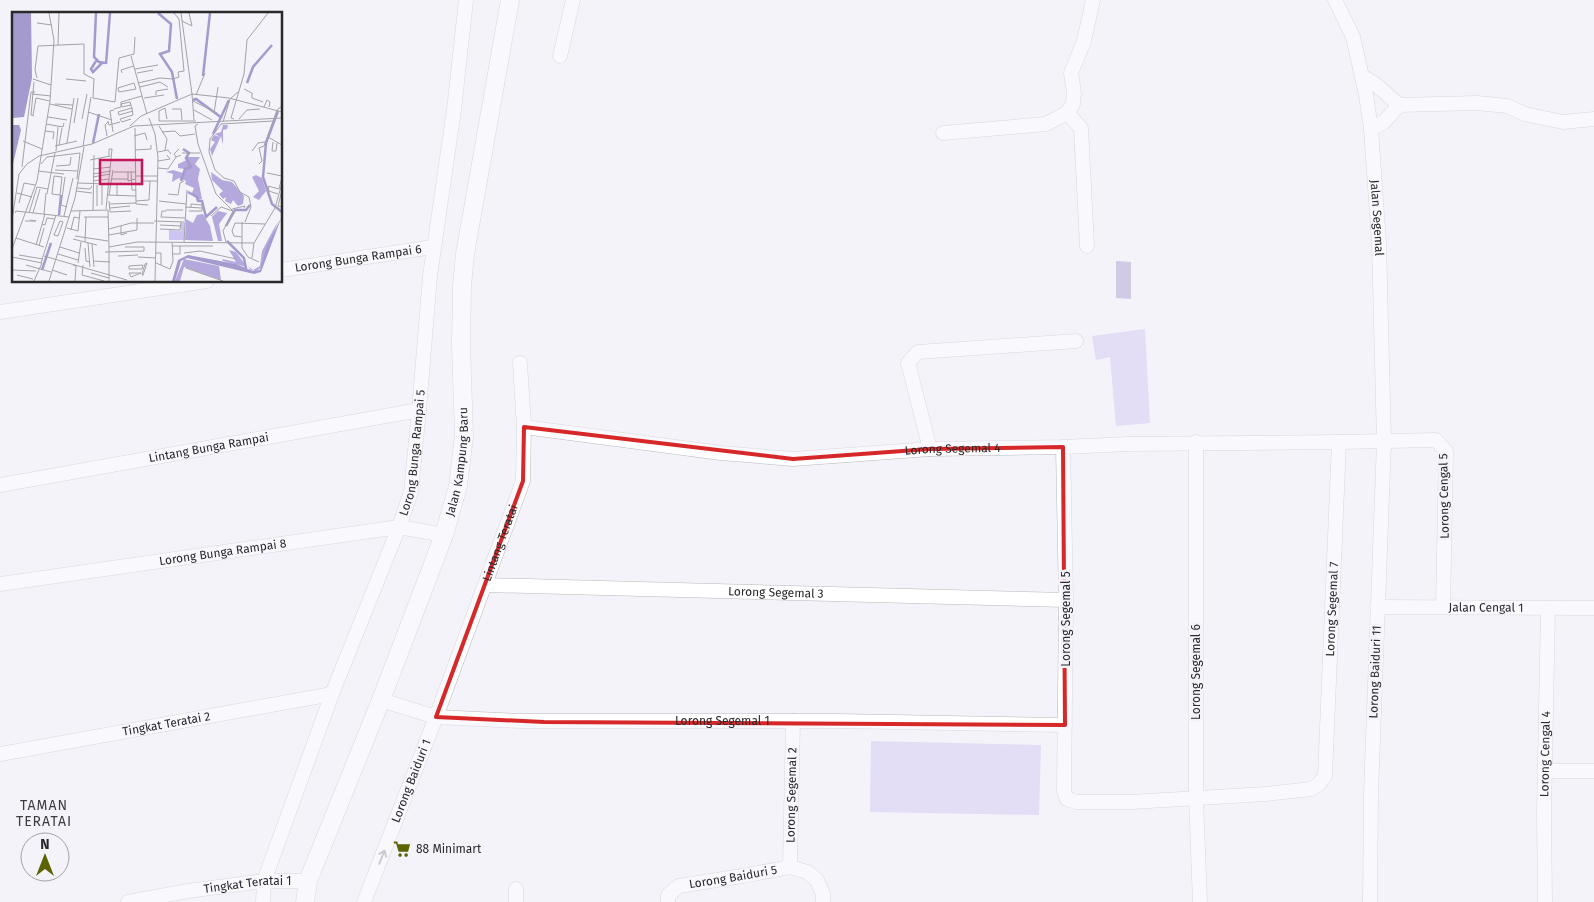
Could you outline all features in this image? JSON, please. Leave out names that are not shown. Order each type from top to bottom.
[{"type":"street","name":"Lorong Bunga Rampai 5","points":[[264,881],[332,694],[399,527],[411,492],[420,410],[433,247],[454,110],[466,0]]},
{"type":"street","name":"Jalan Kampung Baru","points":[[306,902],[308,881],[381,700],[444,535],[458,486],[464,436],[461,345],[462,286],[465,254],[510,0]]},
{"type":"street","points":[[560,56],[573,0]]},
{"type":"street","points":[[943,133],[1046,124],[1067,112],[1073,104],[1072,73],[1084,41],[1093,0]]},
{"type":"street","name":"Jalan Segemal","points":[[1335,0],[1354,37],[1371,130],[1379,252],[1384,442]]},
{"type":"street","points":[[1362,76],[1374,83],[1399,105],[1477,103],[1507,106],[1525,114],[1563,122],[1594,119]]},
{"type":"street","points":[[1371,130],[1384,122],[1399,105]]},
{"type":"street","points":[[1067,112],[1081,128],[1087,246]]},
{"type":"street","name":"Lorong Bunga Rampai 6","points":[[282,270],[433,247]]},
{"type":"street","points":[[0,312],[200,282]]},
{"type":"street","points":[[930,449],[908,363],[918,352],[1076,341]]},
{"type":"street","name":"Lintang Teratai","points":[[436,717],[523,481],[524,427],[520,363]]},
{"type":"street","name":"Lintang Bunga Rampai","points":[[0,485],[420,410]]},
{"type":"street","name":"Lorong Segemal 4","points":[[524,427],[721,454],[793,459],[930,449],[1196,442],[1384,442]]},
{"type":"street","name":"Lorong Cengal 5","points":[[1384,442],[1436,440],[1446,451],[1443,608]]},
{"type":"street","name":"Lorong Segemal 6","points":[[1196,442],[1196,798],[1200,902]]},
{"type":"street","name":"Lorong Segemal 7","points":[[1196,798],[1266,794],[1310,789],[1319,784],[1325,776],[1339,442]]},
{"type":"street","name":"Lorong Baiduri 11","points":[[1370,902],[1371,793],[1384,442]]},
{"type":"street","name":"Lorong Segemal 5","points":[[1063,447],[1066,600],[1064,791],[1068,799],[1076,802],[1131,802],[1196,798]]},
{"type":"street","name":"Lorong Bunga Rampai 8","points":[[0,584],[399,527],[444,535]]},
{"type":"street","name":"Lorong Segemal 3","points":[[485,585],[1066,600]]},
{"type":"street","name":"Jalan Cengal 1","points":[[1377,607],[1594,608]]},
{"type":"street","name":"Lorong Cengal 4","points":[[1545,902],[1544,771],[1548,608]]},
{"type":"street","name":"Tingkat Teratai 2","points":[[0,754],[332,694]]},
{"type":"street","name":"Lorong Segemal 1","points":[[381,700],[436,717],[544,722],[792,721],[1065,725]]},
{"type":"street","name":"Lorong Baiduri 1","points":[[364,902],[436,717]]},
{"type":"street","name":"Lorong Segemal 2","points":[[790,867],[792,721]]},
{"type":"street","points":[[1544,771],[1594,771]]},
{"type":"street","name":"Lorong Baiduri 5","points":[[668,902],[668,895],[679,886],[790,867],[807,872],[817,880],[823,894],[823,902]]},
{"type":"street","points":[[263,902],[264,881]]},
{"type":"street","name":"Tingkat Teratai 1","points":[[128,902],[188,891],[264,881],[308,881]]},
{"type":"highlighted area","points":[[524,427],[793,459],[930,449],[1063,447],[1065,725],[544,722],[436,717],[523,481]]},
{"type":"shaded area","points":[[1116,261],[1131,262],[1131,299],[1116,298]]},
{"type":"shaded area","points":[[1145,329],[1150,423],[1116,426],[1110,357],[1096,360],[1092,336]]},
{"type":"shaded area","points":[[871,741],[1041,745],[1039,815],[870,812]]},
{"type":"place","name":"88 Minimart","points":[[402,849]]},
{"type":"district","name":"TAMAN TERATAI","points":[[44,814]]}]
